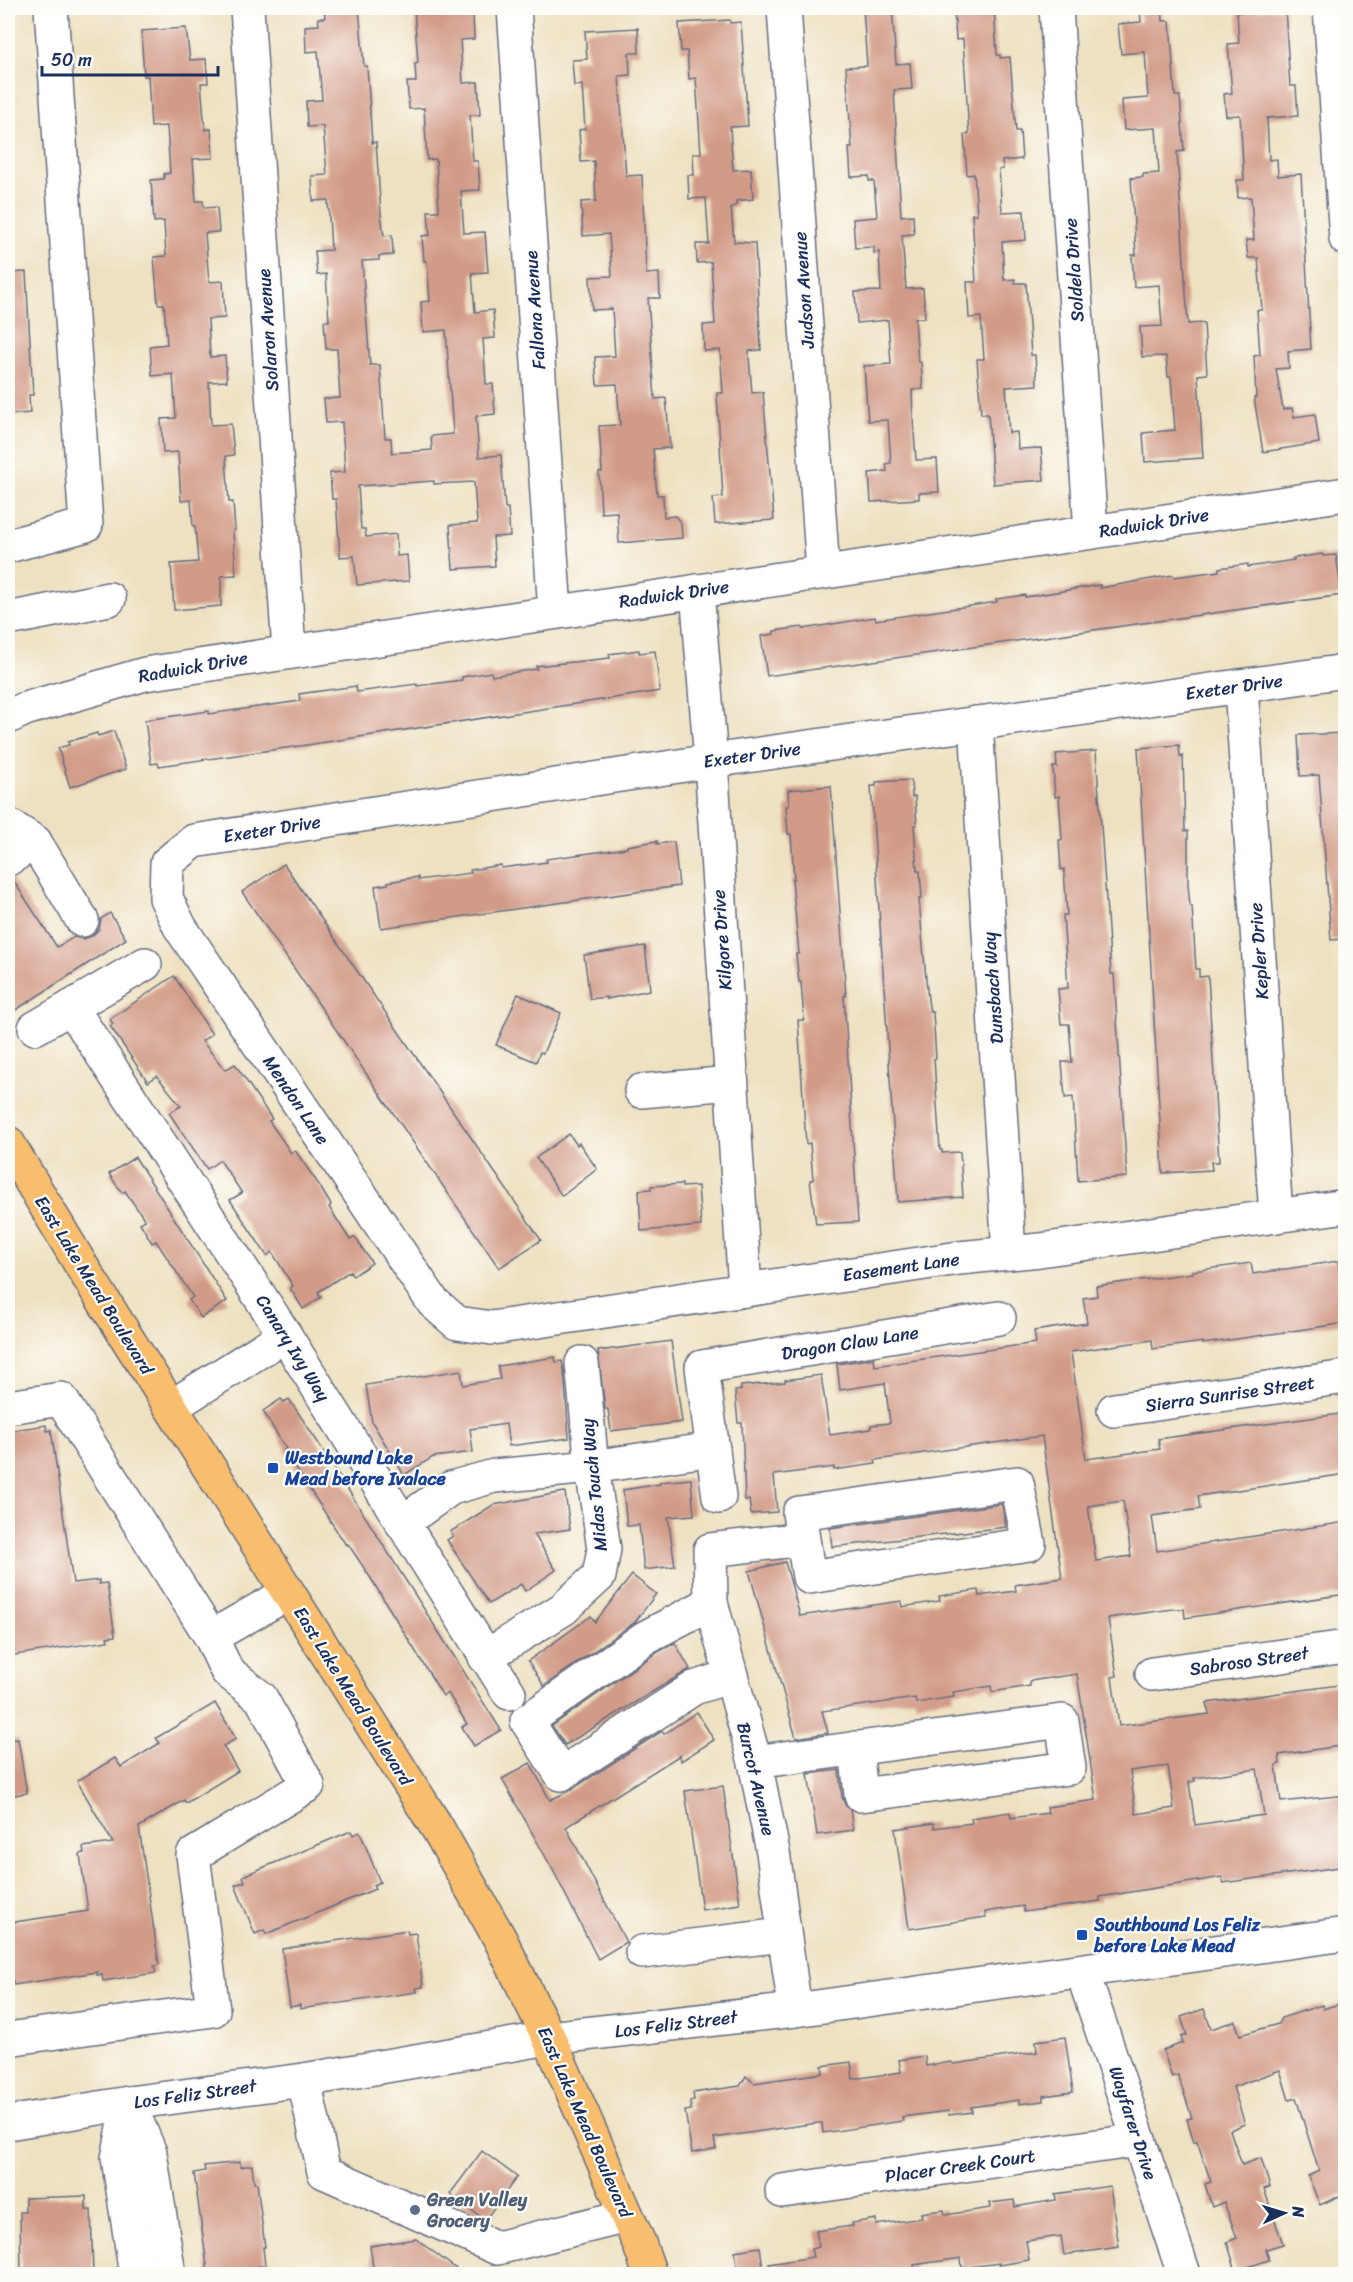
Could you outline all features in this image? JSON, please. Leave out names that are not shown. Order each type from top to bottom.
[{"type":"main road","name":"East Lake Mead Boulevard","points":[[8,1143],[171,1407],[438,1830],[500,1940],[549,2038],[650,2274]]},
{"type":"street","points":[[8,546],[86,525],[51,8]]},
{"type":"street","name":"Solaron Avenue","points":[[247,8],[289,652]]},
{"type":"street","name":"Fallona Avenue","points":[[514,8],[555,612]]},
{"type":"street","name":"Judson Avenue","points":[[784,8],[824,572]]},
{"type":"street","name":"Soldela Drive","points":[[1056,8],[1091,532]]},
{"type":"street","points":[[1330,8],[1346,239]]},
{"type":"street","name":"Radwick Drive","points":[[8,717],[25,709],[145,674],[1346,494]]},
{"type":"street","name":"Kilgore Drive","points":[[697,591],[711,761],[745,1290]]},
{"type":"street","points":[[8,619],[109,599]]},
{"type":"street","name":"Exeter Drive","points":[[167,862],[194,842],[711,761],[1346,671]]},
{"type":"street","name":"Kepler Drive","points":[[1241,686],[1276,1216]]},
{"type":"street","name":"Dunsbach Way","points":[[976,723],[1010,1253]]},
{"type":"street","points":[[8,825],[35,842],[82,920]]},
{"type":"street","points":[[8,859],[35,842]]},
{"type":"street","name":"Mendon Lane","points":[[167,862],[166,898],[180,927],[433,1302],[457,1323]]},
{"type":"street","points":[[35,1028],[145,964]]},
{"type":"street","name":"Canary Ivy Way","points":[[71,1007],[285,1335],[509,1693]]},
{"type":"street","points":[[641,1091],[731,1083]]},
{"type":"street","name":"Easement Lane","points":[[457,1323],[492,1328],[959,1258],[1010,1253],[1346,1206]]},
{"type":"street","name":"Dragon Claw Lane","points":[[712,1449],[702,1367],[999,1318]]},
{"type":"street","points":[[171,1407],[285,1335]]},
{"type":"street","name":"Midas Touch Way","points":[[485,1657],[563,1609],[599,1575],[604,1549],[592,1467],[582,1362]]},
{"type":"street","name":"Sierra Sunrise Street","points":[[1114,1410],[1346,1377]]},
{"type":"street","points":[[8,1407],[61,1399],[211,1637],[227,1671],[261,1698],[308,1785],[193,1855],[213,2010],[8,2039]]},
{"type":"street","points":[[402,1523],[451,1488],[494,1476],[592,1467],[712,1449],[719,1497]]},
{"type":"street","points":[[1017,1483],[1029,1544],[809,1577],[802,1539],[799,1513],[1017,1483]]},
{"type":"street","name":"Burcot Avenue","points":[[795,2010],[773,1852],[755,1762],[711,1603],[710,1550],[802,1539]]},
{"type":"street","points":[[211,1637],[288,1593]]},
{"type":"street","points":[[711,1603],[646,1637],[527,1720],[561,1774],[694,1688],[731,1676]]},
{"type":"street","name":"Sabroso Street","points":[[1152,1674],[1346,1647]]},
{"type":"street","points":[[755,1762],[856,1748],[1062,1721],[1069,1768],[861,1795],[856,1748]]},
{"type":"street","name":"Los Feliz Street","points":[[8,2123],[129,2103],[304,2080],[549,2038],[795,2010],[1346,1934]]},
{"type":"street","points":[[642,1952],[783,1935]]},
{"type":"street","name":"Wayfarer Drive","points":[[1082,1971],[1184,2274]]},
{"type":"street","points":[[304,2080],[324,2172],[497,2248],[627,2216]]},
{"type":"street","points":[[129,2103],[150,2153],[169,2274]]},
{"type":"street","points":[[129,2103],[118,2158],[136,2274]]},
{"type":"street","name":"Placer Creek Court","points":[[782,2191],[1139,2140]]},
{"type":"street","points":[[128,2223],[160,2218]]},
{"type":"building","points":[[324,8],[359,8],[364,66],[367,66],[372,143],[376,142],[384,236],[392,235],[393,255],[379,256],[379,260],[362,261],[370,365],[380,365],[385,438],[391,438],[392,453],[432,450],[431,436],[453,434],[446,330],[423,332],[421,302],[430,301],[427,261],[424,261],[422,236],[430,235],[428,211],[439,211],[436,159],[427,160],[424,108],[409,109],[407,82],[416,82],[415,64],[418,63],[414,8],[455,8],[455,16],[473,15],[474,39],[460,40],[463,83],[478,82],[480,115],[470,115],[473,161],[478,161],[480,190],[461,191],[464,233],[485,232],[488,272],[472,273],[475,312],[493,310],[495,338],[483,339],[486,384],[493,384],[495,414],[476,416],[479,457],[501,455],[505,508],[508,508],[510,536],[493,537],[495,566],[453,569],[450,525],[477,523],[474,482],[434,484],[434,481],[358,486],[361,529],[365,529],[366,537],[396,534],[397,556],[407,555],[409,581],[357,585],[354,556],[340,557],[336,499],[332,499],[330,473],[345,472],[342,422],[326,423],[324,399],[340,398],[337,349],[326,349],[324,321],[329,321],[326,274],[317,275],[315,251],[331,250],[328,200],[313,201],[312,176],[327,175],[323,126],[307,127],[306,101],[322,100],[318,51],[306,52],[305,26],[319,25],[318,18],[325,18]]},
{"type":"building","points":[[863,8],[892,8],[896,64],[910,63],[912,89],[894,90],[901,216],[913,215],[914,234],[902,235],[906,289],[923,288],[925,318],[915,318],[918,362],[921,362],[923,389],[912,390],[913,418],[916,460],[937,459],[939,492],[919,493],[919,499],[871,502],[869,473],[887,471],[886,464],[891,463],[888,420],[868,421],[864,366],[891,364],[888,320],[857,323],[855,292],[881,291],[879,252],[874,253],[874,247],[855,248],[853,219],[877,217],[874,181],[869,181],[869,176],[851,177],[849,148],[852,148],[846,67],[867,66]]},
{"type":"building","points":[[954,8],[994,8],[997,55],[1000,55],[1000,58],[1010,57],[1016,131],[1020,131],[1022,159],[1002,161],[1003,169],[999,170],[1002,212],[1024,211],[1026,240],[1002,242],[1004,280],[1015,279],[1015,283],[1026,283],[1031,355],[1035,355],[1037,385],[1006,387],[1009,433],[1017,432],[1018,449],[1041,448],[1044,480],[993,484],[988,414],[981,414],[977,359],[984,359],[981,317],[969,318],[967,282],[976,282],[972,214],[977,214],[974,174],[967,175],[964,135],[969,134],[963,39],[956,40]]},
{"type":"building","points":[[1140,8],[1162,8],[1163,21],[1170,21],[1175,96],[1180,96],[1184,151],[1177,152],[1188,324],[1204,323],[1207,374],[1198,375],[1203,458],[1145,462],[1143,433],[1175,430],[1171,377],[1168,377],[1166,356],[1142,357],[1140,327],[1162,326],[1159,285],[1134,287],[1132,255],[1136,255],[1131,178],[1143,177],[1143,174],[1159,173],[1156,128],[1124,130],[1122,100],[1148,98],[1145,52],[1121,54],[1118,24],[1141,22]]},
{"type":"building","points":[[1285,8],[1290,86],[1296,86],[1298,116],[1267,118],[1269,160],[1277,159],[1278,176],[1301,174],[1311,349],[1288,351],[1289,368],[1276,369],[1283,410],[1292,408],[1294,417],[1315,414],[1319,443],[1263,452],[1254,398],[1256,397],[1254,356],[1260,355],[1257,310],[1262,310],[1258,258],[1248,258],[1246,240],[1254,240],[1251,197],[1238,198],[1237,180],[1244,180],[1240,115],[1226,116],[1224,94],[1232,93],[1228,44],[1239,43],[1237,12]]},
{"type":"building","points":[[730,20],[730,23],[741,22],[748,126],[730,127],[733,170],[751,169],[753,199],[736,201],[736,206],[731,207],[734,242],[755,243],[761,350],[749,351],[749,357],[752,393],[763,392],[774,520],[715,524],[713,498],[723,497],[717,395],[717,393],[723,393],[720,350],[704,351],[703,325],[715,324],[711,262],[697,263],[696,244],[709,244],[706,198],[689,199],[688,175],[694,175],[693,154],[701,153],[696,78],[689,79],[687,51],[681,51],[679,23]]},
{"type":"building","points":[[186,28],[190,60],[206,59],[208,83],[201,83],[205,130],[211,129],[213,158],[193,159],[196,201],[203,201],[204,208],[217,207],[219,232],[205,233],[209,282],[223,281],[225,318],[208,319],[210,357],[225,356],[227,381],[209,382],[211,425],[231,424],[234,455],[226,456],[229,502],[233,502],[236,575],[221,576],[221,606],[174,610],[171,564],[198,562],[191,500],[181,501],[178,452],[163,453],[161,419],[176,418],[173,374],[152,376],[150,346],[167,344],[164,304],[158,304],[154,257],[166,256],[164,221],[154,222],[151,180],[164,179],[164,174],[170,173],[167,126],[151,127],[148,76],[144,76],[141,31]]},
{"type":"building","points":[[638,28],[639,53],[629,53],[630,75],[619,76],[626,176],[642,175],[646,274],[659,273],[660,298],[648,298],[655,399],[666,398],[670,448],[653,449],[657,495],[663,495],[664,517],[675,516],[681,523],[682,538],[619,543],[617,512],[601,513],[599,472],[602,472],[599,426],[620,425],[617,384],[597,385],[595,357],[615,356],[612,309],[592,310],[590,277],[612,276],[609,234],[583,236],[581,202],[596,201],[594,161],[581,162],[579,130],[585,129],[582,85],[574,86],[572,60],[587,59],[585,31]]},
{"type":"building","points":[[26,272],[33,395],[29,395],[30,413],[8,415],[8,273]]},
{"type":"building","points":[[1322,554],[1323,556],[1336,555],[1342,595],[767,676],[761,636],[774,634],[774,631],[802,627],[803,629],[875,617],[876,620],[997,602],[996,599],[1025,595],[1025,597],[1100,585],[1100,588]]},
{"type":"building","points":[[639,650],[639,653],[655,651],[660,691],[307,745],[159,766],[158,763],[151,764],[145,720],[209,711],[209,714],[300,701],[299,694],[356,686],[357,692],[462,680],[462,677],[491,672],[492,676],[537,669],[536,666],[610,658],[609,654]]},
{"type":"building","points":[[114,731],[126,769],[70,787],[58,748],[69,745],[68,742],[97,733],[98,736]]},
{"type":"building","points":[[1346,733],[1346,939],[1331,940],[1319,775],[1300,776],[1298,735]]},
{"type":"building","points":[[1179,745],[1180,757],[1183,756],[1185,831],[1188,831],[1188,884],[1190,906],[1192,906],[1196,969],[1199,969],[1199,977],[1208,976],[1219,1162],[1211,1162],[1212,1170],[1163,1173],[1138,748]]},
{"type":"building","points":[[1096,751],[1127,1177],[1078,1181],[1073,1097],[1065,1098],[1062,1062],[1072,1062],[1069,1024],[1061,1024],[1058,989],[1068,988],[1063,915],[1067,915],[1064,869],[1061,870],[1059,840],[1062,840],[1059,796],[1055,797],[1053,767],[1057,767],[1056,754]]},
{"type":"building","points":[[911,780],[912,797],[915,796],[917,825],[914,825],[917,871],[920,871],[922,899],[919,899],[928,1000],[930,1012],[933,1012],[940,1150],[942,1153],[960,1152],[963,1197],[898,1202],[871,786],[876,786],[876,782]]},
{"type":"building","points":[[831,786],[846,996],[844,996],[858,1222],[816,1224],[810,1180],[813,1180],[810,1143],[806,1144],[798,1020],[804,1020],[796,954],[799,954],[792,879],[794,879],[791,834],[788,834],[786,806],[789,806],[788,790]]},
{"type":"building","points":[[657,841],[657,844],[674,842],[679,886],[381,928],[375,886],[418,877],[418,880],[471,873],[470,870],[501,865],[501,868],[547,862],[546,859],[627,848],[627,846]]},
{"type":"building","points":[[284,864],[541,1240],[499,1268],[242,892]]},
{"type":"building","points":[[11,877],[57,947],[74,937],[83,939],[92,936],[99,929],[101,919],[110,913],[126,939],[8,1015],[8,878]]},
{"type":"building","points":[[645,946],[650,990],[607,999],[607,997],[590,999],[584,955]]},
{"type":"building","points":[[174,976],[212,1034],[202,1041],[225,1070],[235,1064],[272,1119],[269,1121],[291,1153],[295,1150],[319,1185],[331,1205],[329,1207],[350,1240],[355,1237],[372,1263],[353,1276],[350,1271],[318,1292],[321,1297],[303,1309],[290,1288],[293,1286],[272,1252],[267,1256],[230,1200],[242,1193],[220,1160],[207,1169],[169,1113],[181,1106],[157,1076],[148,1082],[110,1026],[113,1024],[110,1019]]},
{"type":"building","points":[[518,994],[561,1013],[543,1053],[540,1052],[536,1062],[496,1045]]},
{"type":"building","points":[[569,1134],[577,1145],[579,1143],[597,1169],[562,1196],[536,1158]]},
{"type":"building","points":[[135,1157],[227,1301],[201,1318],[189,1300],[193,1297],[156,1241],[152,1243],[140,1223],[145,1220],[125,1191],[122,1193],[109,1174]]},
{"type":"building","points":[[682,1184],[682,1187],[698,1186],[701,1226],[641,1231],[639,1190],[651,1189],[651,1186]]},
{"type":"building","points":[[1338,1261],[1346,1323],[1203,1344],[1203,1342],[1153,1349],[1152,1340],[1071,1352],[1086,1459],[1160,1449],[1158,1439],[1346,1413],[1346,1474],[1198,1496],[1200,1509],[1152,1516],[1157,1551],[1346,1522],[1346,1594],[1185,1618],[1184,1609],[1173,1609],[1108,1618],[1117,1676],[1112,1677],[1119,1726],[1209,1714],[1207,1703],[1346,1684],[1346,1745],[1279,1755],[1280,1764],[1276,1765],[1281,1802],[1346,1795],[1346,1866],[1223,1883],[1222,1877],[1100,1897],[1100,1901],[1024,1912],[1023,1906],[985,1912],[986,1917],[909,1929],[895,1829],[934,1823],[934,1828],[972,1823],[971,1818],[1010,1812],[1011,1818],[1048,1813],[1047,1807],[1096,1800],[1077,1674],[1030,1681],[1030,1686],[992,1692],[991,1686],[953,1692],[954,1697],[916,1703],[915,1698],[822,1711],[828,1733],[796,1738],[749,1571],[785,1562],[800,1616],[901,1601],[902,1607],[940,1601],[939,1596],[978,1590],[979,1596],[1016,1591],[1015,1585],[1062,1578],[1042,1436],[875,1460],[876,1464],[774,1475],[777,1512],[751,1514],[749,1500],[745,1500],[742,1423],[738,1423],[735,1391],[741,1390],[741,1386],[785,1382],[785,1380],[821,1375],[830,1435],[871,1429],[871,1425],[890,1423],[885,1383],[840,1390],[837,1364],[874,1358],[875,1366],[1036,1343],[1034,1331],[1087,1323],[1083,1298],[1097,1296],[1096,1286],[1251,1263],[1253,1274]],"holes":[[[1123,1501],[1131,1556],[1096,1561],[1088,1506]],[[1168,1766],[1174,1808],[1136,1814],[1130,1771]],[[1257,1769],[1264,1815],[1195,1825],[1189,1782],[1195,1781],[1194,1778]]]},
{"type":"building","points":[[671,1341],[682,1422],[611,1431],[608,1409],[605,1409],[598,1351]]},
{"type":"building","points":[[555,1357],[556,1362],[562,1361],[564,1371],[569,1438],[509,1446],[506,1424],[470,1429],[473,1452],[433,1457],[404,1475],[372,1422],[366,1385],[461,1370],[463,1385],[500,1379],[498,1366]]},
{"type":"building","points":[[281,1399],[284,1402],[289,1399],[317,1441],[501,1730],[474,1746],[462,1727],[467,1724],[448,1693],[443,1696],[370,1577],[348,1544],[346,1545],[284,1450],[286,1449],[263,1411]]},
{"type":"building","points":[[46,1425],[47,1431],[51,1430],[73,1583],[99,1580],[99,1584],[107,1583],[115,1636],[107,1637],[108,1641],[8,1656],[8,1431]]},
{"type":"building","points":[[691,1479],[694,1515],[668,1517],[675,1566],[644,1570],[639,1525],[627,1526],[623,1490],[660,1484],[660,1482]]},
{"type":"building","points":[[565,1492],[570,1529],[534,1534],[556,1570],[525,1591],[521,1584],[489,1604],[447,1540],[453,1536],[450,1532],[493,1505]]},
{"type":"building","points":[[1002,1504],[1006,1527],[832,1547],[830,1528]]},
{"type":"building","points":[[632,1575],[656,1594],[635,1622],[544,1686],[528,1661],[591,1616],[595,1622]]},
{"type":"building","points":[[675,1643],[690,1669],[565,1745],[552,1726],[656,1653]]},
{"type":"building","points":[[215,1703],[236,1739],[223,1746],[238,1771],[186,1803],[184,1800],[139,1827],[159,1965],[154,1966],[156,1973],[103,1981],[102,1974],[97,1975],[97,1972],[14,1985],[13,1981],[8,1981],[8,1923],[88,1911],[80,1854],[84,1853],[83,1847],[113,1843],[77,1781],[115,1758],[121,1767],[160,1743],[156,1738]]},
{"type":"building","points":[[697,1712],[714,1740],[681,1761],[680,1755],[566,1827],[626,1942],[598,1959],[553,1870],[502,1779],[530,1763],[550,1800],[571,1790],[662,1731],[664,1734]]},
{"type":"building","points":[[18,1739],[27,1793],[8,1796],[8,1740]]},
{"type":"building","points":[[839,1770],[842,1797],[850,1809],[853,1830],[817,1835],[808,1774]]},
{"type":"building","points":[[723,1786],[740,1904],[702,1910],[685,1791]]},
{"type":"building","points":[[351,1831],[353,1835],[360,1832],[380,1882],[373,1885],[375,1889],[266,1934],[264,1930],[255,1934],[235,1885],[245,1882],[243,1876]]},
{"type":"building","points":[[407,1930],[408,1934],[416,1933],[423,1987],[416,1988],[417,1992],[300,2009],[300,2005],[290,2007],[282,1949]]},
{"type":"building","points":[[1339,2004],[1346,2024],[1346,2193],[1320,2205],[1308,2176],[1319,2171],[1296,2098],[1289,2100],[1280,2070],[1233,2087],[1245,2124],[1230,2130],[1242,2165],[1261,2158],[1270,2187],[1264,2189],[1283,2244],[1266,2249],[1269,2260],[1236,2271],[1227,2242],[1237,2238],[1224,2202],[1212,2207],[1205,2184],[1211,2182],[1187,2119],[1192,2118],[1178,2075],[1172,2077],[1163,2050],[1183,2043],[1181,2037],[1187,2035],[1181,2017],[1204,2009],[1211,2029],[1235,2021],[1240,2035],[1278,2024],[1281,2018],[1322,2005],[1323,2009]]},
{"type":"building","points":[[1065,2037],[1073,2092],[1043,2096],[1043,2101],[1019,2104],[1019,2100],[971,2107],[972,2112],[949,2115],[948,2111],[902,2117],[903,2121],[823,2133],[822,2123],[817,2123],[714,2138],[716,2149],[692,2153],[685,2111],[691,2110],[690,2101],[694,2100],[693,2093],[740,2086],[746,2076],[754,2083],[823,2073],[822,2066],[851,2062],[853,2079],[901,2072],[899,2060],[925,2056],[926,2066],[951,2062],[954,2064],[1037,2052],[1036,2041]]},
{"type":"building","points":[[482,2151],[517,2177],[485,2220],[450,2194]]},
{"type":"building","points":[[240,2162],[240,2167],[252,2165],[254,2183],[257,2183],[265,2247],[263,2247],[265,2266],[255,2267],[255,2273],[208,2273],[194,2173],[205,2171],[204,2166]]},
{"type":"building","points":[[1110,2186],[1119,2247],[1064,2255],[1061,2236],[1026,2241],[1029,2260],[999,2265],[999,2263],[962,2268],[961,2258],[914,2265],[915,2274],[889,2274],[888,2268],[841,2274],[770,2274],[769,2264],[813,2257],[811,2249],[819,2247],[816,2231],[853,2226],[852,2223],[876,2219],[876,2225],[922,2218],[921,2213],[944,2210],[945,2215],[991,2208],[990,2203],[1014,2200],[1015,2207],[1056,2200],[1055,2194]]},
{"type":"building","points":[[86,2196],[86,2210],[91,2210],[93,2274],[21,2274],[20,2212],[25,2212],[25,2198]]},
{"type":"building","points":[[416,2239],[463,2274],[374,2274],[370,2246]]},
{"type":"building","points":[[760,2247],[764,2274],[738,2274],[735,2251]]},
{"type":"place","name":"Westbound Lake Mead before Ivalace","points":[[273,1468]]},
{"type":"place","name":"Southbound Los Feliz before Lake Mead","points":[[1082,1935]]},
{"type":"place","name":"Green Valley Grocery","points":[[415,2210]]}]
